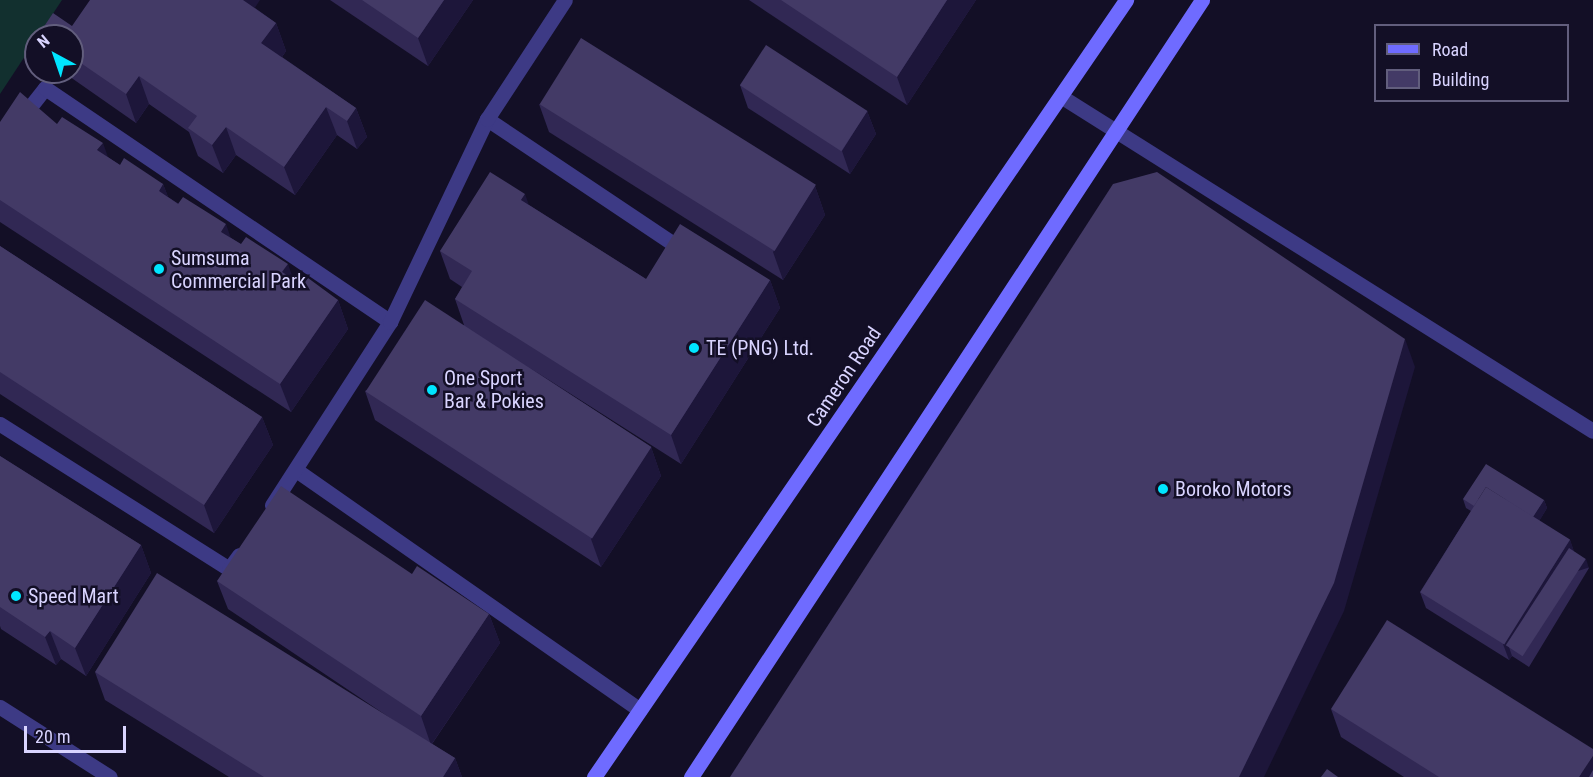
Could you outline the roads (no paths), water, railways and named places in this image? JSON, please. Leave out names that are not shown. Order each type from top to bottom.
[{"type":"main road","name":"Cameron Road","points":[[594,777],[1062,97],[1126,0]]},
{"type":"main road","points":[[691,777],[1120,131],[1202,0]]},
{"type":"street","points":[[263,519],[390,322],[487,119],[565,0]]},
{"type":"street","points":[[0,145],[45,88],[390,322]]},
{"type":"street","points":[[1062,97],[1120,131],[1593,431]]},
{"type":"street","points":[[487,119],[671,242]]},
{"type":"street","points":[[0,424],[229,569],[249,539]]},
{"type":"street","points":[[296,470],[640,710]]},
{"type":"street","points":[[0,706],[110,777]]},
{"type":"place","name":"Sumsuma Commercial Park","points":[[159,269]]},
{"type":"place","name":"TE (PNG) Ltd.","points":[[694,348]]},
{"type":"place","name":"One Sport Bar & Pokies","points":[[432,390]]},
{"type":"place","name":"Boroko Motors","points":[[1163,489]]},
{"type":"place","name":"Speed Mart","points":[[16,596]]}]
